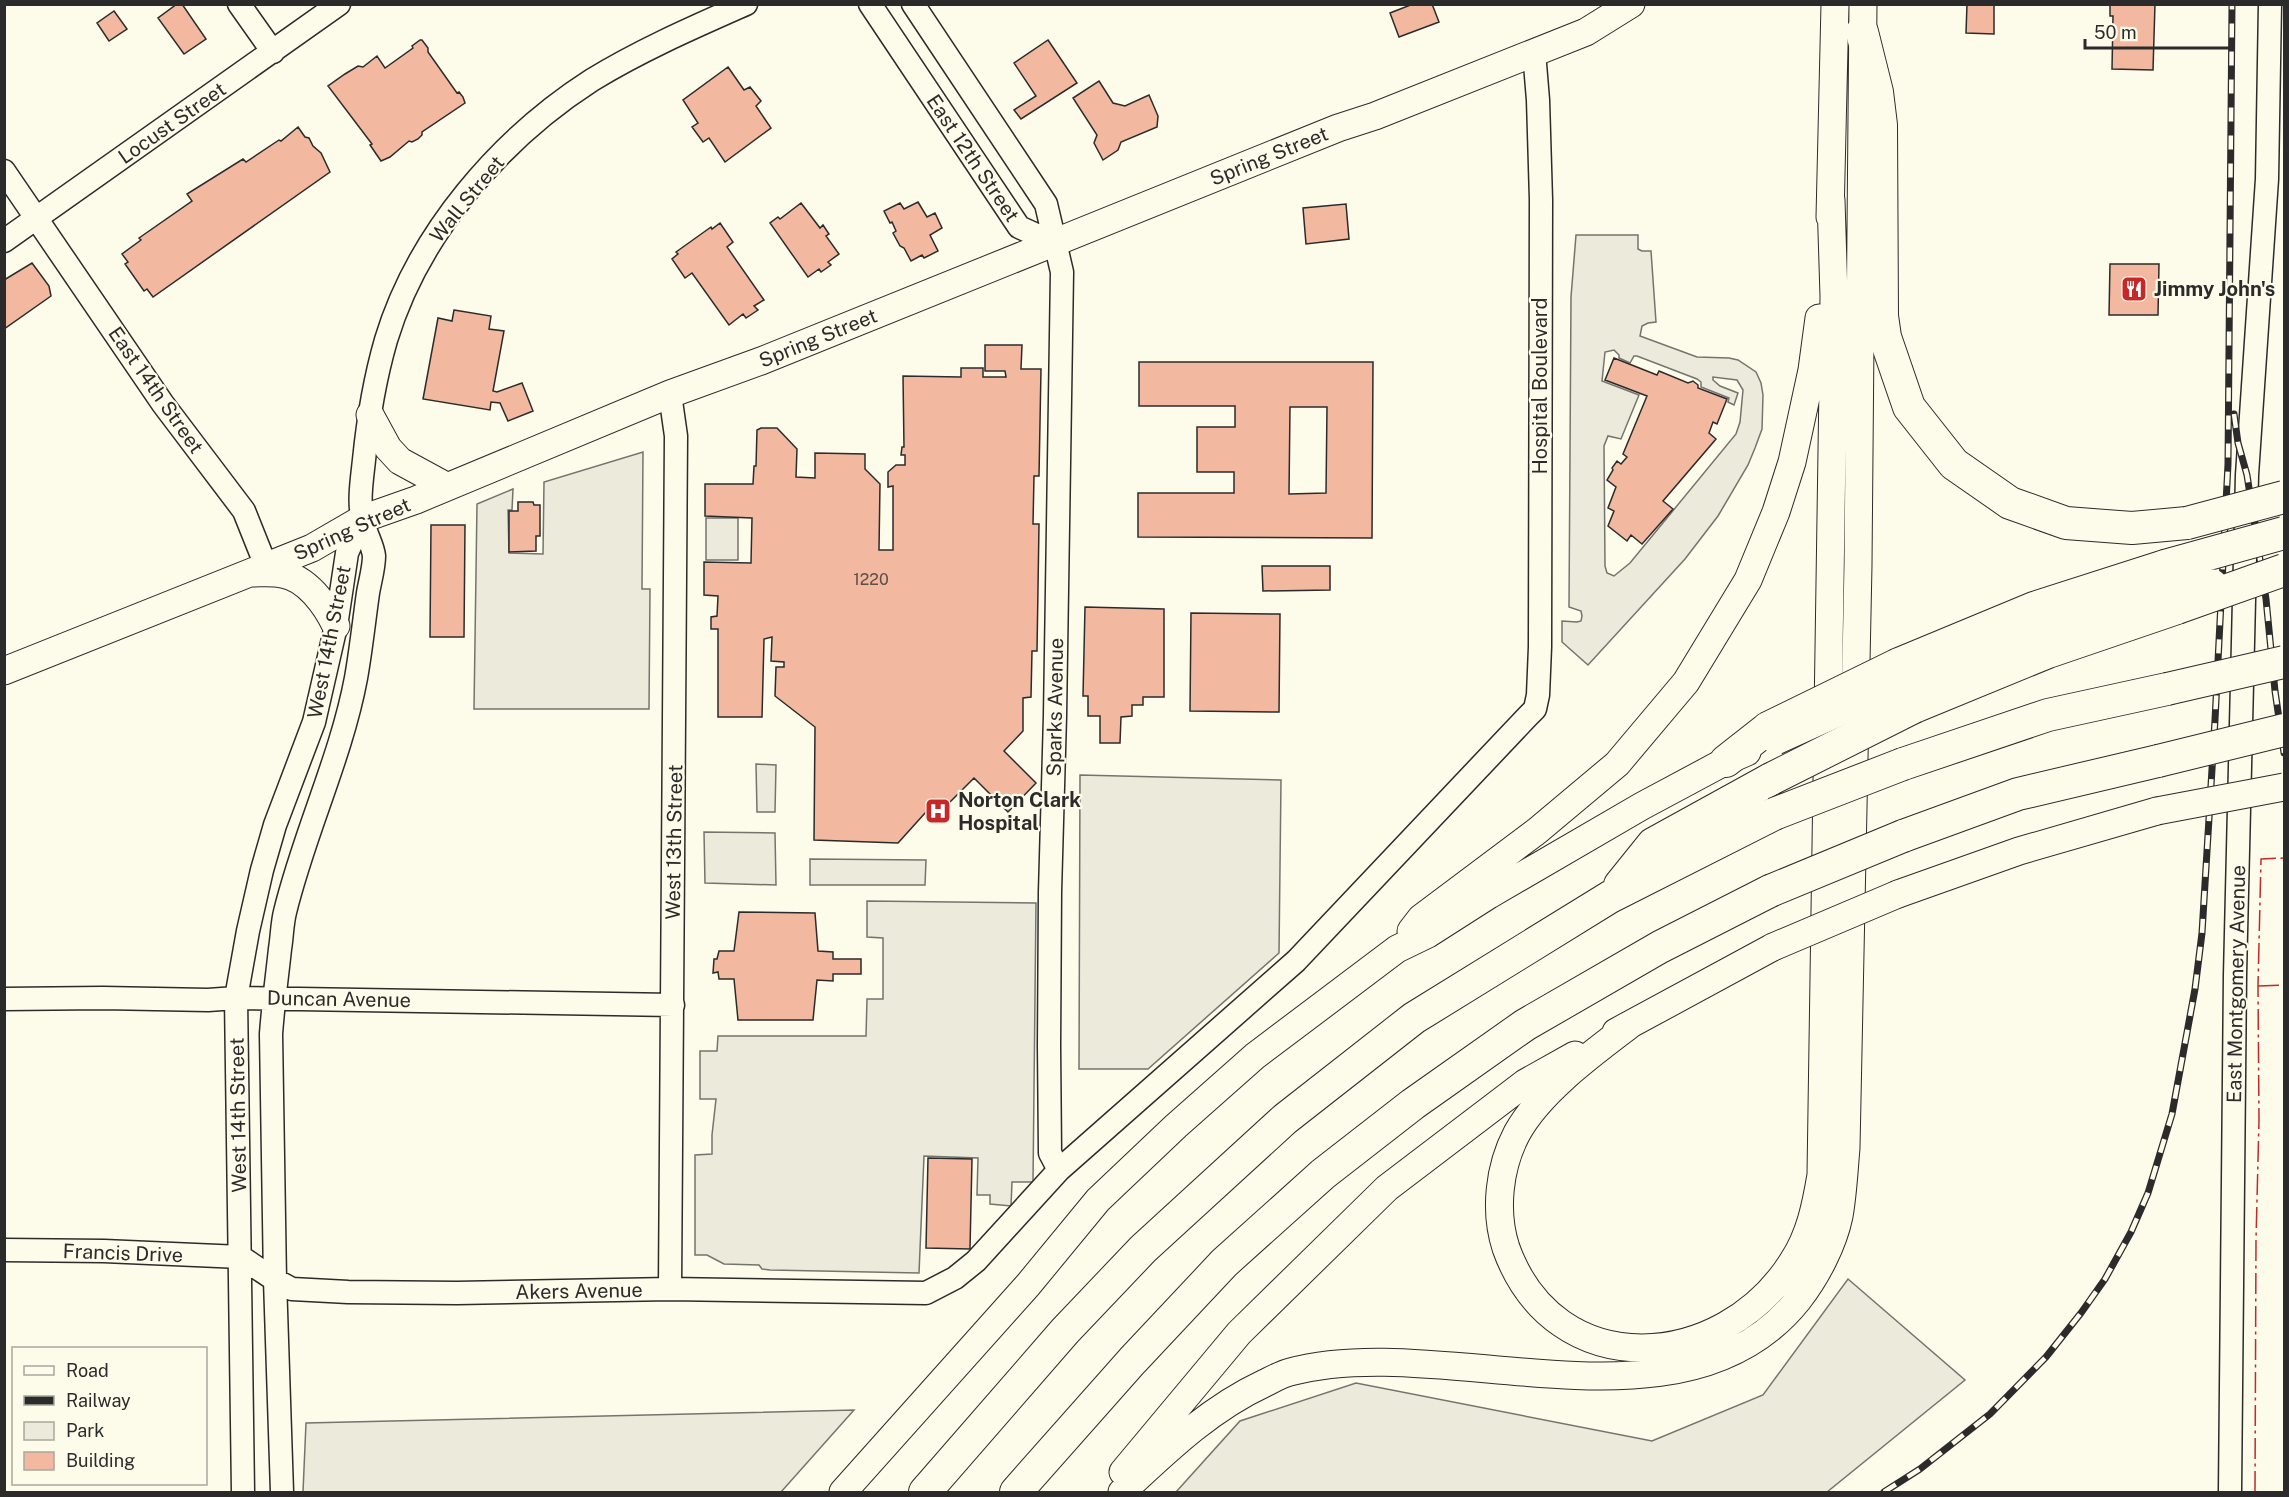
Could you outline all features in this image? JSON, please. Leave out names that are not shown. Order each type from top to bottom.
[{"type":"highway","points":[[1863,19],[1881,125],[1882,316],[1885,337],[1909,407],[1954,464],[2010,502],[2066,523],[2132,528],[2187,523],[2284,497]]},
{"type":"highway","points":[[1726,761],[1771,735],[1906,684],[2048,652],[2284,533]]},
{"type":"highway","points":[[1610,897],[1653,844],[1771,779],[1906,684],[2034,608],[2172,589],[2284,569]]},
{"type":"highway","points":[[925,1492],[1065,1331],[1143,1249],[1285,1119],[1414,1018],[1610,897],[1774,814],[1903,764],[2048,715],[2284,662]]},
{"type":"highway","points":[[1016,1492],[1132,1361],[1224,1263],[1323,1174],[1413,1104],[1525,1024],[1660,947],[1770,891],[1903,836],[2018,794],[2284,730]]},
{"type":"main road","name":"Spring Street","points":[[4,670],[312,548],[362,519],[416,500],[670,394],[761,361],[1586,32],[1631,4]]},
{"type":"main road","points":[[1631,1024],[1585,1059],[1544,1098],[1524,1122],[1508,1151],[1502,1175],[1500,1221],[1512,1263],[1524,1284],[1548,1311],[1560,1321],[1589,1337],[1622,1347],[1646,1349],[1679,1345],[1704,1337],[1738,1318],[1770,1291],[1794,1260],[1803,1243],[1815,1210],[1821,1175],[1833,374],[1831,200],[1835,4]]},
{"type":"main road","points":[[1122,1492],[1168,1447],[1214,1411],[1289,1372],[1328,1366],[1398,1362],[1579,1377],[1664,1371],[1701,1364],[1755,1339],[1784,1317],[1809,1287],[1824,1257],[1839,1217],[1846,1148],[1857,586],[1863,19]]},
{"type":"main road","points":[[1397,949],[1421,918],[1537,831],[1617,764],[1686,682],[1748,580],[1776,512],[1792,462],[1812,370],[1824,284],[1831,200]]},
{"type":"main road","points":[[370,415],[388,448],[400,461],[446,486]]},
{"type":"main road","points":[[258,570],[284,574],[315,593],[327,606],[336,626]]},
{"type":"main road","points":[[843,1492],[1028,1285],[1098,1200],[1176,1126],[1255,1056],[1397,949],[1428,934],[1499,889],[1642,806],[1726,761]]},
{"type":"main road","points":[[1108,1492],[1239,1333],[1387,1188],[1525,1083],[1773,947],[1898,894],[2019,851],[2157,811],[2284,788]]},
{"type":"street","points":[[239,4],[273,52]]},
{"type":"street","name":"Locust Street","points":[[4,242],[339,4]]},
{"type":"street","name":"Wall Street","points":[[362,519],[361,490],[370,415],[387,337],[405,289],[426,249],[441,227],[498,158],[540,120],[589,82],[642,52],[746,4]]},
{"type":"street","name":"East 12th Street","points":[[870,4],[1019,227],[1054,243]]},
{"type":"street","name":"East 12th Street","points":[[913,4],[1046,204],[1054,243]]},
{"type":"street","name":"East Montgomery Avenue","points":[[2230,1492],[2235,975],[2247,475],[2267,179],[2270,4]]},
{"type":"street","name":"Hospital Boulevard","points":[[1059,1170],[1296,961],[1535,709],[1538,695],[1540,647],[1541,200],[1534,52]]},
{"type":"street","name":"East 14th Street","points":[[4,171],[164,404],[244,511],[258,570]]},
{"type":"street","name":"Sparks Avenue","points":[[1054,243],[1062,272],[1050,892],[1049,1127],[1050,1153],[1059,1170]]},
{"type":"street","name":"West 13th Street","points":[[670,394],[676,436],[670,1289]]},
{"type":"street","name":"West 14th Street","points":[[243,1492],[236,998],[262,870],[275,825],[314,722],[336,626],[346,553],[362,519]]},
{"type":"street","name":"West 14th Street","points":[[282,1492],[275,1280],[271,1034],[273,999],[284,915],[347,722],[356,675],[374,555],[362,519]]},
{"type":"street","name":"Duncan Avenue","points":[[4,999],[208,1000],[236,998],[673,1005]]},
{"type":"street","name":"Akers Avenue","points":[[241,1257],[275,1280],[292,1288],[348,1292],[457,1293],[670,1289],[926,1293],[956,1278],[976,1261],[1059,1170]]},
{"type":"street","name":"Francis Drive","points":[[4,1250],[104,1251],[241,1257]]},
{"type":"green space","points":[[706,518],[738,518],[738,560],[706,560]]},
{"type":"green space","points":[[1848,1279],[1965,1380],[1827,1492],[1176,1492],[1240,1421],[1356,1383],[1652,1441],[1763,1395]]},
{"type":"green space","points":[[854,1410],[781,1492],[303,1492],[306,1423]]},
{"type":"shaded area","points":[[1576,235],[1638,235],[1638,249],[1651,251],[1656,322],[1642,326],[1640,336],[1697,357],[1738,360],[1756,372],[1763,395],[1762,429],[1755,448],[1748,465],[1718,516],[1685,559],[1588,665],[1562,642],[1562,621],[1581,621],[1582,616],[1581,611],[1569,607],[1571,297]],"holes":[[[1614,350],[1619,358],[1630,363],[1634,356],[1637,356],[1697,379],[1701,382],[1701,387],[1729,398],[1728,402],[1734,405],[1738,393],[1720,386],[1713,380],[1713,377],[1737,380],[1743,390],[1740,422],[1736,434],[1630,563],[1614,576],[1607,573],[1605,566],[1604,446],[1608,436],[1621,439],[1639,395],[1602,381],[1605,352]]]},
{"type":"shaded area","points":[[643,452],[642,589],[650,589],[649,709],[474,709],[477,504],[513,489],[512,510],[508,510],[509,553],[543,554],[544,482]]},
{"type":"shaded area","points":[[756,764],[776,765],[775,812],[757,812]]},
{"type":"shaded area","points":[[1080,775],[1281,780],[1279,953],[1148,1069],[1079,1069]]},
{"type":"shaded area","points":[[704,832],[775,833],[776,885],[705,883]]},
{"type":"shaded area","points":[[810,859],[926,860],[925,885],[810,885]]},
{"type":"shaded area","points":[[867,901],[1036,903],[1033,1182],[1012,1182],[1011,1206],[990,1204],[990,1195],[977,1195],[978,1158],[924,1156],[919,1273],[770,1270],[762,1269],[759,1265],[724,1264],[707,1255],[695,1255],[695,1155],[712,1154],[716,1099],[700,1099],[700,1051],[717,1051],[718,1036],[866,1036],[867,999],[883,999],[883,938],[867,937]]},
{"type":"building","points":[[177,4],[182,4],[206,39],[184,54],[158,18]]},
{"type":"building","points":[[1413,4],[1432,4],[1439,22],[1399,37],[1390,13]]},
{"type":"building","points":[[1967,4],[1994,4],[1994,34],[1966,33]]},
{"type":"building","points":[[2110,4],[2155,4],[2153,70],[2112,69],[2113,16],[2110,16]]},
{"type":"building","points":[[114,11],[127,29],[109,41],[97,23]]},
{"type":"building","points":[[420,40],[428,48],[428,52],[457,93],[459,92],[463,97],[465,103],[422,132],[418,139],[409,141],[390,157],[381,161],[370,145],[372,144],[328,86],[358,66],[363,67],[377,56],[385,68],[413,48],[412,46]]},
{"type":"building","points":[[1048,40],[1077,83],[1021,119],[1014,110],[1036,96],[1014,63]]},
{"type":"building","points":[[728,67],[744,90],[750,87],[761,101],[756,106],[771,128],[725,162],[709,138],[703,142],[692,127],[698,123],[683,100]]},
{"type":"building","points":[[1099,81],[1113,103],[1125,106],[1149,95],[1158,116],[1157,127],[1121,142],[1118,150],[1103,160],[1094,143],[1097,135],[1073,98]]},
{"type":"building","points":[[298,127],[321,153],[330,172],[153,297],[147,289],[144,291],[125,264],[128,262],[122,254],[141,240],[139,238],[192,201],[187,194],[243,159],[246,162],[279,140],[281,141]]},
{"type":"building","points":[[918,202],[927,217],[935,213],[942,228],[930,235],[938,251],[924,258],[922,255],[911,261],[904,248],[900,246],[893,233],[896,231],[892,222],[890,223],[884,211],[900,203],[904,209]]},
{"type":"building","points":[[801,203],[820,228],[823,225],[829,234],[826,236],[839,254],[828,262],[831,265],[821,272],[819,269],[808,277],[770,223],[778,217],[780,219]]},
{"type":"building","points":[[1346,204],[1349,239],[1306,244],[1303,208]]},
{"type":"building","points":[[720,223],[733,242],[727,247],[764,300],[754,306],[758,310],[746,318],[743,314],[729,325],[692,273],[685,278],[672,259],[678,254],[676,252]]},
{"type":"building","points":[[32,263],[49,286],[51,296],[4,329],[4,280]]},
{"type":"building","name":"Jimmy John's","points":[[2110,264],[2159,264],[2158,315],[2109,315]]},
{"type":"building","points":[[454,310],[491,316],[489,329],[504,331],[493,391],[497,392],[522,383],[533,411],[508,421],[500,403],[491,402],[490,410],[423,399],[438,318],[452,321]]},
{"type":"building","name":"Norton Clark Hospital","points":[[985,345],[1022,345],[1021,369],[1041,369],[1039,476],[1034,476],[1033,524],[1039,524],[1037,651],[1032,651],[1031,697],[1023,698],[1023,731],[1004,751],[1036,783],[1008,812],[974,778],[949,803],[935,802],[898,843],[814,840],[815,727],[775,696],[776,667],[784,667],[784,662],[771,661],[772,637],[764,639],[762,717],[718,717],[718,629],[711,629],[711,617],[717,616],[718,596],[704,595],[704,562],[751,563],[752,518],[705,516],[705,484],[753,484],[757,430],[761,428],[777,428],[797,449],[796,477],[815,478],[815,453],[865,454],[865,469],[880,484],[879,550],[893,550],[893,486],[888,487],[888,472],[896,465],[905,465],[905,455],[901,455],[902,447],[904,447],[903,376],[961,377],[961,368],[983,368],[983,377],[1006,377],[1005,371],[985,371]]},
{"type":"building","points":[[1614,358],[1657,375],[1659,371],[1688,383],[1693,381],[1698,388],[1727,399],[1717,424],[1713,422],[1709,433],[1716,439],[1663,501],[1673,509],[1642,544],[1631,535],[1627,541],[1608,526],[1614,511],[1608,508],[1616,487],[1607,480],[1617,461],[1621,464],[1627,457],[1623,454],[1647,396],[1605,380]]},
{"type":"building","points":[[1139,362],[1373,362],[1372,538],[1138,537],[1138,493],[1234,493],[1234,472],[1197,472],[1197,427],[1235,427],[1235,406],[1139,406]],"holes":[[[1290,407],[1327,407],[1326,493],[1289,494]]]},
{"type":"building","points":[[518,502],[533,502],[534,505],[540,505],[540,536],[536,536],[536,551],[509,552],[509,511],[518,511]]},
{"type":"building","points":[[431,525],[465,525],[464,637],[430,637]]},
{"type":"building","points":[[1262,566],[1330,566],[1330,590],[1263,591]]},
{"type":"building","points":[[1085,607],[1164,609],[1164,697],[1143,697],[1143,705],[1132,705],[1132,716],[1121,717],[1120,743],[1100,743],[1100,716],[1088,716],[1088,696],[1083,696]]},
{"type":"building","points":[[1191,613],[1280,614],[1279,712],[1190,711]]},
{"type":"building","points":[[739,912],[815,913],[818,951],[833,952],[833,959],[861,959],[861,974],[833,974],[833,981],[817,980],[813,1020],[738,1020],[734,979],[719,979],[718,972],[713,973],[714,959],[717,959],[719,951],[734,951]]},
{"type":"building","points":[[928,1158],[972,1159],[970,1249],[926,1248]]},
{"type":"railway","points":[[1884,1492],[1920,1469],[1990,1414],[2046,1357],[2081,1313],[2105,1279],[2131,1232],[2148,1193],[2172,1114],[2195,989],[2202,933],[2215,720],[2228,464],[2232,4]]},
{"type":"railway","points":[[2234,414],[2238,443],[2247,475],[2266,599],[2284,753]]},
{"type":"power","points":[[2255,1492],[2261,859],[2284,858]]},
{"type":"power","points":[[2258,986],[2284,985]]},
{"type":"place","name":"Jimmy John's","points":[[2134,289]]},
{"type":"place","name":"Norton Clark Hospital","points":[[938,811]]}]
